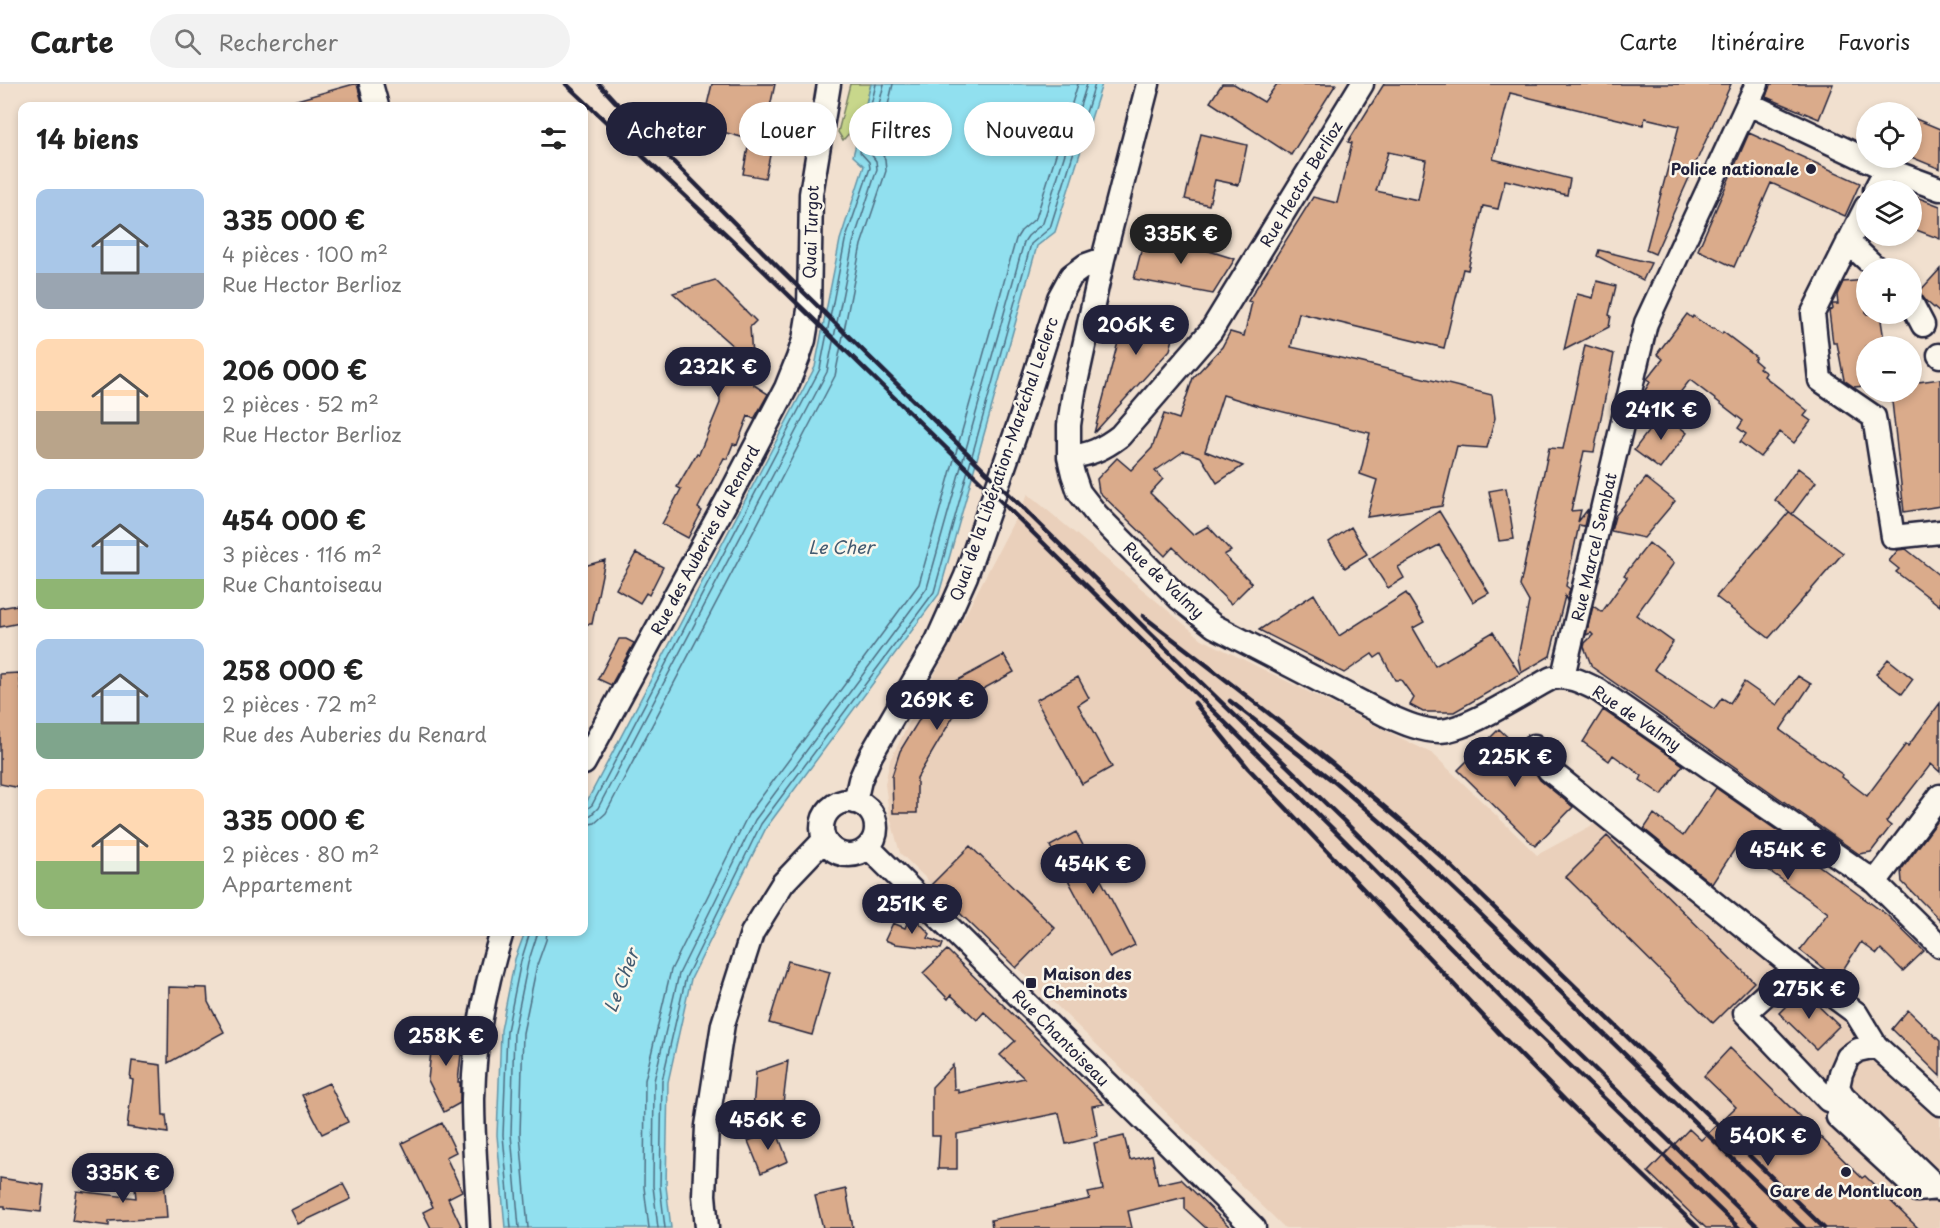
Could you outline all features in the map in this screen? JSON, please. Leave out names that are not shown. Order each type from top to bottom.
[{"type":"street","points":[[371,84],[376,102]]},
{"type":"street","name":"Quai Turgot","points":[[809,310],[811,194],[829,84]]},
{"type":"street","name":"Rue de Valmy","points":[[1148,84],[1103,260],[1069,425],[1069,457],[1079,492],[1097,516],[1180,599],[1214,626],[1400,721],[1426,730],[1451,730],[1477,719],[1552,678],[1563,676],[1598,690],[1875,882],[1940,946]]},
{"type":"street","name":"Rue Hector Berlioz","points":[[1069,457],[1088,455],[1106,447],[1120,436],[1211,331],[1362,84]]},
{"type":"street","points":[[1753,94],[1886,169],[1940,189]]},
{"type":"street","name":"Rue Marcel Sembat","points":[[1563,676],[1646,323],[1753,94]]},
{"type":"street","points":[[1880,180],[1886,169]]},
{"type":"street","points":[[1856,226],[1813,313],[1820,380],[1874,417],[1893,537],[1940,532]]},
{"type":"street","points":[[1848,242],[1865,258]]},
{"type":"street","name":"Quai de la Libération-Maréchal Leclerc","points":[[855,802],[860,780],[870,755],[937,641],[966,576],[1022,415],[1059,298],[1071,276],[1086,266],[1103,260]]},
{"type":"street","name":"Rue des Auberies du Renard","points":[[588,756],[786,388],[804,340],[809,310]]},
{"type":"street","points":[[1534,746],[1549,770],[1796,968],[1856,1013],[1876,1046],[1940,1104]]},
{"type":"street","points":[[1875,882],[1940,796]]},
{"type":"street","points":[[855,802],[869,810],[874,817],[875,833],[868,847],[853,855],[844,854],[829,847],[824,840],[822,823],[831,808],[838,803],[855,802]]},
{"type":"street","points":[[707,1228],[704,1195],[707,1126],[723,1024],[752,933],[783,883],[824,840]]},
{"type":"street","name":"Rue Chantoiseau","points":[[868,847],[1254,1228]]},
{"type":"street","points":[[480,1228],[473,1097],[479,1027],[492,962],[501,936]]},
{"type":"street","points":[[1796,968],[1745,1013],[1765,1033],[1782,1033],[1840,1100],[1932,1190]]},
{"type":"street","points":[[1876,1046],[1858,1050],[1848,1057],[1841,1073],[1839,1134],[1901,1193],[1932,1190]]},
{"type":"shaded area","points":[[1028,494],[1202,639],[1433,754],[1537,855],[1598,822],[1788,963],[1940,1114],[1940,1228],[1285,1228],[900,853],[889,813],[885,784],[890,760]]},
{"type":"green space","points":[[850,84],[871,84],[866,102],[849,102],[849,133],[843,140],[838,132]]},
{"type":"water","name":"Le Cher","points":[[871,84],[1102,84],[1095,106],[1095,102],[964,102],[964,156],[1079,156],[1055,232],[1037,246],[939,594],[766,828],[691,979],[668,1082],[666,1186],[671,1228],[505,1228],[497,1135],[501,1030],[515,959],[524,936],[588,936],[588,799],[815,367],[840,240],[864,166],[853,156],[952,156],[952,102],[866,102]]},
{"type":"building","points":[[357,84],[362,102],[293,102]]},
{"type":"building","points":[[712,84],[775,84],[771,102],[739,102],[739,136],[727,133],[727,102],[708,102]]},
{"type":"building","points":[[1222,84],[1234,84],[1264,102],[1277,84],[1336,84],[1291,155],[1210,102]]},
{"type":"building","points":[[1384,84],[1731,84],[1655,254],[1646,250],[1679,126],[1645,118],[1643,125],[1510,93],[1493,159],[1570,179],[1567,195],[1505,180],[1498,209],[1483,206],[1468,270],[1463,269],[1444,348],[1299,313],[1291,347],[1492,395],[1495,418],[1487,448],[1457,446],[1442,506],[1367,517],[1377,480],[1360,474],[1370,433],[1223,395],[1205,451],[1243,466],[1217,483],[1201,457],[1184,451],[1155,471],[1163,479],[1150,493],[1193,535],[1208,526],[1231,551],[1224,555],[1252,583],[1231,604],[1173,547],[1165,556],[1099,492],[1097,479],[1117,458],[1131,470],[1152,448],[1164,414],[1179,419],[1193,378],[1222,347],[1230,332],[1244,336],[1252,302],[1248,301],[1313,197],[1337,203],[1352,143],[1348,142]],"holes":[[[1388,152],[1426,160],[1418,200],[1376,191]]]},
{"type":"building","points":[[1770,84],[1833,84],[1819,119],[1766,97]]},
{"type":"building","points":[[1922,122],[1940,129],[1940,169],[1922,162]]},
{"type":"building","points":[[1749,133],[1856,181],[1856,192],[1845,216],[1771,183],[1734,267],[1698,250]]},
{"type":"building","points":[[1201,134],[1247,145],[1239,185],[1215,180],[1209,205],[1185,199]]},
{"type":"building","points":[[746,156],[770,156],[765,178],[743,174]]},
{"type":"building","points":[[1922,199],[1940,206],[1940,239],[1922,232]]},
{"type":"building","points":[[1146,232],[1235,259],[1213,294],[1134,279]]},
{"type":"building","points":[[1599,250],[1651,263],[1643,280],[1597,256]]},
{"type":"building","points":[[1940,269],[1940,313],[1922,296],[1922,289]]},
{"type":"building","points":[[715,280],[756,321],[750,327],[754,385],[768,394],[754,419],[748,416],[737,445],[733,444],[727,459],[724,458],[698,508],[702,511],[688,538],[662,524],[681,489],[677,487],[697,453],[699,454],[720,403],[719,378],[710,381],[709,356],[744,356],[673,293]]},
{"type":"building","points":[[1597,281],[1616,286],[1609,315],[1611,316],[1609,327],[1564,350],[1577,294],[1593,298]]},
{"type":"building","points":[[1856,281],[1856,324],[1882,324],[1883,336],[1856,336],[1856,387],[1844,380],[1837,343],[1833,343],[1829,311],[1833,309],[1832,304],[1838,304],[1837,295],[1843,282]]},
{"type":"building","points":[[1127,308],[1178,320],[1170,350],[1094,433]]},
{"type":"building","points":[[1687,314],[1722,334],[1723,332],[1756,357],[1754,360],[1761,366],[1759,368],[1766,373],[1764,376],[1808,411],[1804,416],[1811,421],[1794,443],[1780,432],[1760,457],[1740,442],[1746,434],[1738,428],[1743,421],[1690,380],[1663,414],[1642,398],[1650,382],[1647,379],[1663,359],[1657,354]]},
{"type":"building","points":[[1585,345],[1614,354],[1594,452],[1584,451],[1571,511],[1581,510],[1578,522],[1588,509],[1584,526],[1579,525],[1566,586],[1570,589],[1567,601],[1565,596],[1550,656],[1521,673],[1518,657],[1529,602],[1520,586],[1549,448],[1563,449]]},
{"type":"building","points":[[1940,379],[1940,506],[1904,512],[1892,402],[1922,402],[1922,381]]},
{"type":"building","points":[[1662,413],[1687,433],[1660,469],[1634,450]]},
{"type":"building","points":[[1798,468],[1816,482],[1792,514],[1775,500]]},
{"type":"building","points":[[1646,478],[1675,501],[1644,538],[1611,531],[1615,516]]},
{"type":"building","points":[[1506,488],[1514,539],[1499,541],[1489,491]]},
{"type":"building","points":[[1439,511],[1489,593],[1473,602],[1439,545],[1398,567],[1404,578],[1388,588],[1369,559]]},
{"type":"building","points":[[1789,512],[1843,553],[1769,638],[1716,597]]},
{"type":"building","points":[[1351,527],[1367,554],[1345,568],[1329,542]]},
{"type":"building","points":[[1649,543],[1674,563],[1636,615],[1673,642],[1654,669],[1714,709],[1722,698],[1730,703],[1744,682],[1777,705],[1798,676],[1811,684],[1780,730],[1843,775],[1842,777],[1867,796],[1940,703],[1940,772],[1931,764],[1886,822],[1891,826],[1871,852],[1859,854],[1592,667],[1584,647],[1593,635],[1591,633],[1586,635],[1593,606],[1602,612],[1627,577],[1624,575]]},
{"type":"building","points":[[1906,549],[1940,576],[1940,606],[1896,572],[1899,569],[1889,561],[1898,550]]},
{"type":"building","points":[[636,553],[663,567],[649,595],[646,593],[640,603],[616,589]]},
{"type":"building","points":[[605,560],[592,624],[588,624],[588,565]]},
{"type":"building","points":[[1406,593],[1424,622],[1413,628],[1435,666],[1493,632],[1520,674],[1454,712],[1423,712],[1410,705],[1414,698],[1401,680],[1395,680],[1381,654],[1375,658],[1372,654],[1344,673],[1259,630],[1314,594],[1339,636]]},
{"type":"building","points":[[17,605],[18,623],[0,627],[0,608]]},
{"type":"building","points":[[619,639],[626,639],[634,643],[611,685],[598,679]]},
{"type":"building","points":[[1004,655],[1014,672],[963,700],[917,778],[917,813],[893,813],[892,776],[900,751],[936,692]]},
{"type":"building","points":[[1888,659],[1913,679],[1902,694],[1876,674]]},
{"type":"building","points":[[18,673],[18,788],[0,784],[0,674]]},
{"type":"building","points":[[1078,677],[1089,698],[1078,705],[1112,767],[1082,784],[1036,700]]},
{"type":"building","points":[[1603,710],[1683,765],[1662,795],[1640,780],[1642,776],[1613,755],[1609,761],[1583,742]]},
{"type":"building","points":[[1499,729],[1522,751],[1540,780],[1573,807],[1535,846],[1458,770]]},
{"type":"building","points":[[1716,788],[1821,861],[1814,862],[1887,915],[1924,951],[1903,971],[1881,949],[1877,954],[1861,942],[1837,979],[1800,950],[1828,913],[1736,847],[1712,884],[1644,829],[1654,814],[1683,836]]},
{"type":"building","points":[[1940,818],[1940,920],[1902,882],[1901,870]]},
{"type":"building","points":[[1076,832],[1135,945],[1110,958],[1050,846]]},
{"type":"building","points":[[1607,836],[1754,982],[1713,1023],[1566,877]]},
{"type":"building","points":[[970,846],[1055,928],[1016,968],[931,885]]},
{"type":"building","points":[[911,914],[930,934],[928,938],[943,944],[941,949],[895,944],[885,940],[893,923],[905,928]]},
{"type":"building","points":[[947,950],[1104,1104],[1092,1106],[1098,1136],[1066,1144],[1059,1113],[957,1134],[957,1169],[938,1169],[940,1136],[932,1136],[932,1087],[953,1065],[954,1089],[958,1089],[958,1093],[1024,1078],[1000,1055],[1015,1041],[984,1012],[977,1020],[951,995],[948,999],[923,973]]},
{"type":"building","points":[[788,961],[830,972],[812,1035],[769,1023]]},
{"type":"building","points":[[169,987],[207,988],[208,1002],[224,1032],[168,1063]]},
{"type":"building","points":[[1802,990],[1839,1026],[1816,1049],[1779,1013]]},
{"type":"building","points":[[1908,1010],[1940,1041],[1940,1076],[1892,1029]]},
{"type":"building","points":[[450,1026],[456,1035],[463,1035],[458,1082],[460,1082],[460,1103],[444,1112],[428,1080],[433,1032],[439,1032]]},
{"type":"building","points":[[1730,1048],[1862,1178],[1865,1176],[1918,1228],[1706,1228],[1648,1172],[1689,1129],[1701,1140],[1736,1107],[1704,1076]]},
{"type":"building","points":[[132,1061],[161,1065],[163,1115],[166,1115],[168,1133],[127,1127],[133,1080],[130,1079]]},
{"type":"building","points":[[788,1061],[782,1112],[753,1109],[756,1072]]},
{"type":"building","points":[[329,1083],[348,1122],[322,1134],[302,1095]]},
{"type":"building","points":[[442,1123],[456,1152],[446,1157],[462,1191],[448,1198],[462,1228],[431,1228],[423,1212],[433,1207],[402,1143]]},
{"type":"building","points":[[776,1130],[788,1161],[761,1173],[748,1141]]},
{"type":"building","points":[[1124,1136],[1130,1160],[1152,1155],[1158,1184],[1181,1179],[1231,1228],[1206,1228],[1185,1209],[1185,1197],[1128,1211],[1132,1228],[992,1228],[991,1220],[1090,1199],[1088,1193],[1103,1190],[1094,1143]]},
{"type":"building","points":[[164,1176],[167,1218],[109,1221],[109,1226],[72,1221],[77,1191],[136,1198],[134,1178]]},
{"type":"building","points":[[0,1178],[44,1185],[41,1212],[0,1206]]},
{"type":"building","points":[[343,1184],[351,1199],[298,1224],[291,1210]]},
{"type":"building","points":[[846,1189],[853,1228],[823,1228],[815,1196]]},
{"type":"railway","points":[[566,84],[585,102]]},
{"type":"railway","points":[[599,84],[616,102]]},
{"type":"railway","points":[[588,105],[733,241],[1013,513],[1525,1022],[1739,1228]]},
{"type":"railway","points":[[668,156],[1150,633],[1759,1228]]},
{"type":"railway","points":[[1143,616],[1333,765],[1444,859],[1824,1228]]},
{"type":"railway","points":[[1230,701],[1337,784],[1405,843],[1804,1228]]},
{"type":"railway","points":[[1195,703],[1248,768],[1499,1033],[1698,1228]]},
{"type":"place","name":"Police nationale","points":[[1811,169]]},
{"type":"place","name":"Maison des Cheminots","points":[[1031,983]]},
{"type":"place","name":"Gare de Montlucon","points":[[1846,1172]]}]
